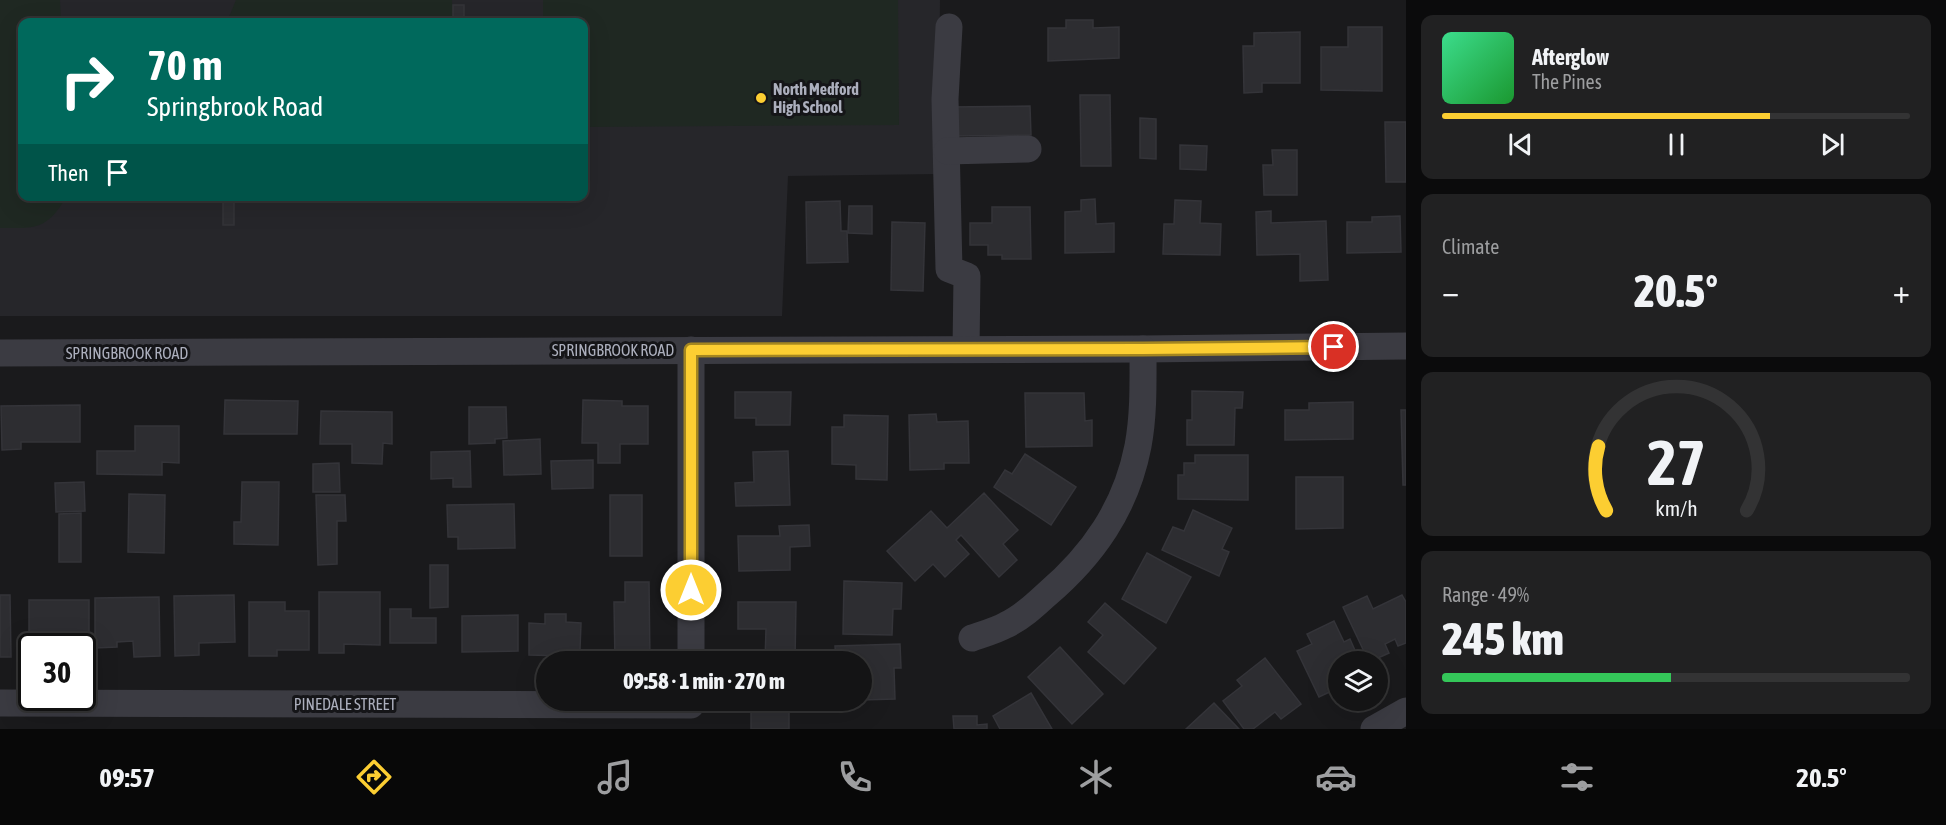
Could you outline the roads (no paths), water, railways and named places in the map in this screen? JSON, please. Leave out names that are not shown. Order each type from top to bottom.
[{"type":"street","points":[[949,27],[945,99],[950,269],[967,276],[966,349]]},
{"type":"street","points":[[947,151],[1028,149]]},
{"type":"street","name":"SPRINGBROOK ROAD","points":[[0,353],[1406,346]]},
{"type":"street","points":[[972,638],[1006,625],[1027,611],[1078,566],[1104,533],[1130,477],[1138,446],[1143,409],[1143,349]]},
{"type":"street","points":[[691,350],[691,651]]},
{"type":"street","name":"PINEDALE STREET","points":[[0,703],[691,712]]},
{"type":"street","points":[[1374,729],[1406,711]]},
{"type":"place","name":"North Medford High School","points":[[761,98]]}]
